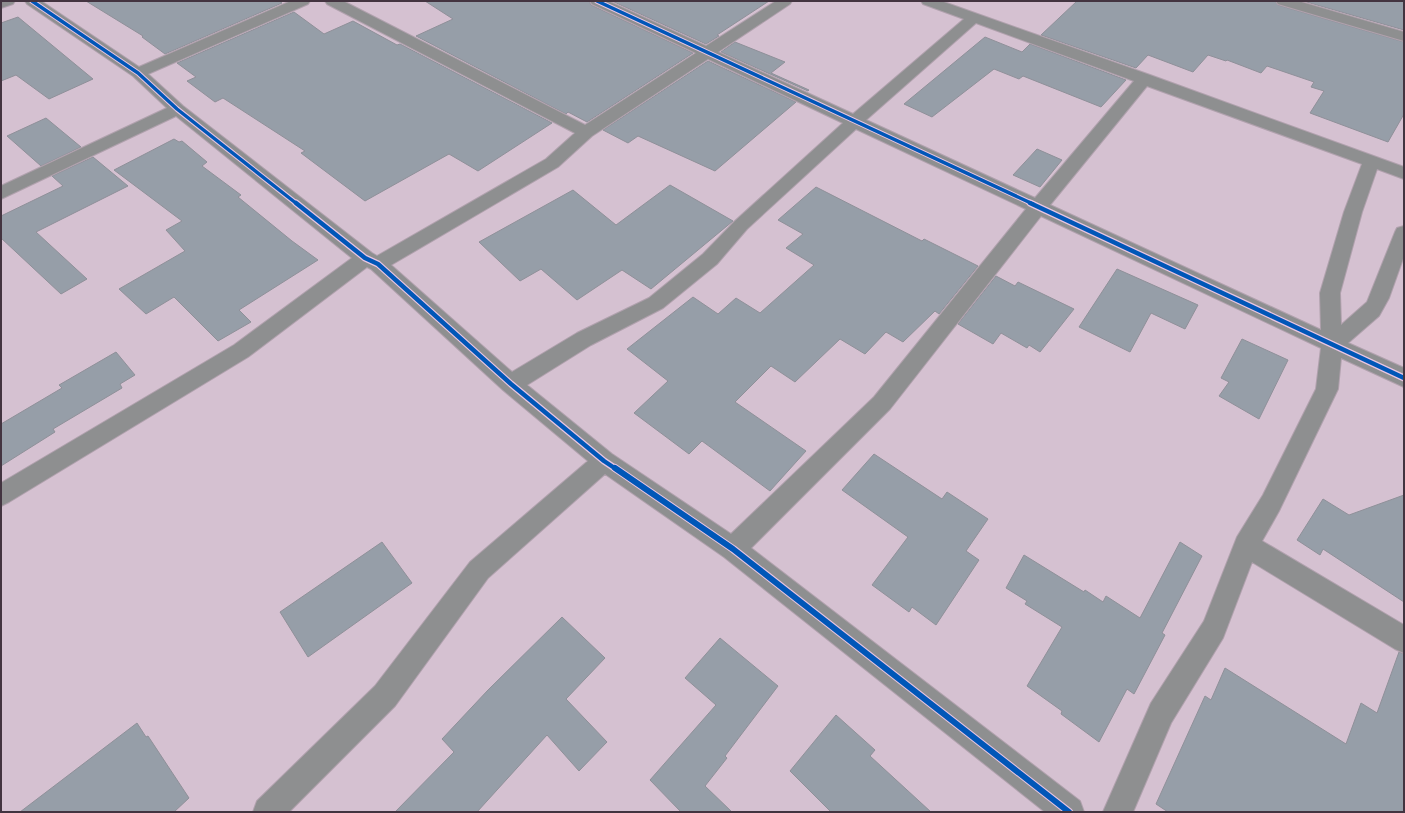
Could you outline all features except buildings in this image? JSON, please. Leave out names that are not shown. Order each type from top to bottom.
[{"type":"street","points":[[1,4],[8,1]]},
{"type":"street","points":[[32,1],[138,73],[177,109],[371,261],[511,384],[604,461],[733,549],[1069,812]]},
{"type":"street","points":[[138,73],[303,1]]},
{"type":"street","points":[[332,1],[586,132]]},
{"type":"street","points":[[597,1],[1038,207],[1062,220],[1404,378]]},
{"type":"street","points":[[1,496],[241,351],[371,261],[552,163],[586,132],[785,1]]},
{"type":"street","points":[[1283,1],[1404,37]]},
{"type":"street","points":[[938,2],[1404,173]]},
{"type":"street","points":[[511,384],[584,339],[656,303],[710,259],[741,225],[855,121],[976,17]]},
{"type":"street","points":[[733,549],[882,402],[1038,207],[1145,78]]},
{"type":"street","points":[[1,193],[177,109]]},
{"type":"street","points":[[1118,812],[1161,713],[1214,629],[1246,545],[1271,503],[1327,389],[1332,344],[1330,293],[1353,212],[1372,162]]},
{"type":"street","points":[[1332,344],[1374,308],[1404,232]]},
{"type":"street","points":[[268,812],[385,696],[479,570],[604,461]]},
{"type":"street","points":[[1246,545],[1404,640]]},
{"type":"cycle path","points":[[32,1],[138,73],[177,109],[365,258],[378,264],[511,384],[604,461],[733,549],[1069,812]]},
{"type":"cycle path","points":[[597,1],[1404,378]]}]
